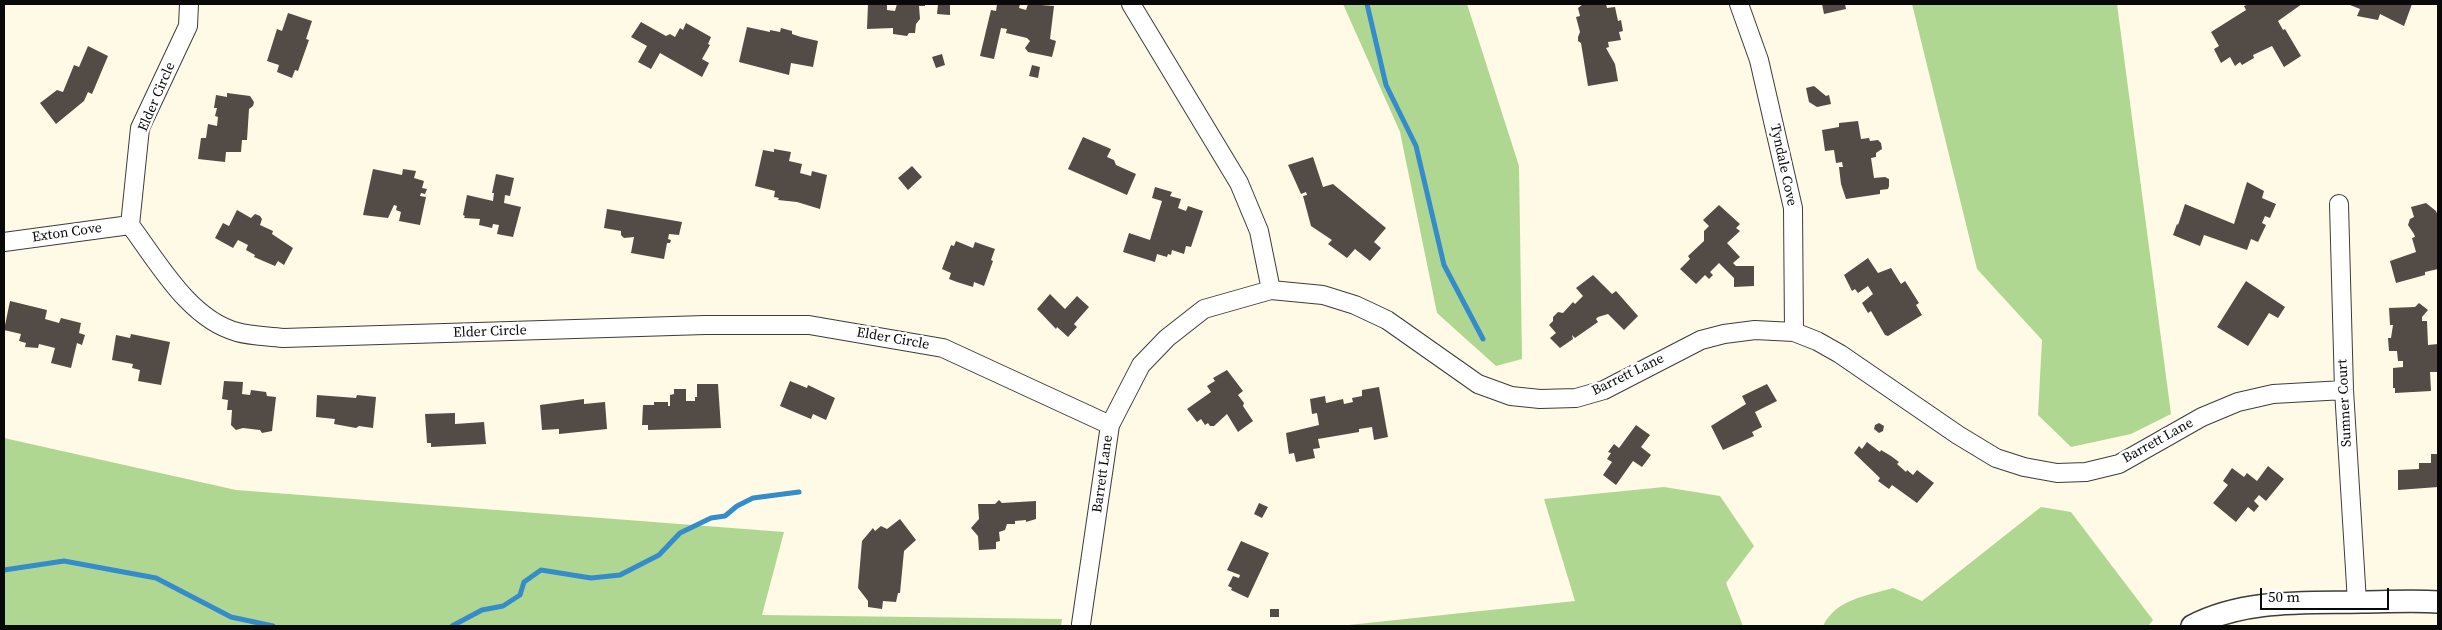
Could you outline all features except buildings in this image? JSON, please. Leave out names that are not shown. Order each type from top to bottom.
[{"type":"street","name":"Elder Circle","points":[[189,4],[188,26],[140,128],[130,225],[190,304],[207,318],[236,332],[283,338],[705,325],[809,325],[943,348],[1110,426]]},
{"type":"street","points":[[1131,4],[1239,183],[1259,231],[1271,290]]},
{"type":"street","name":"Tyndale Cove","points":[[1739,4],[1759,60],[1793,208],[1794,332]]},
{"type":"street","name":"Sumner Court","points":[[2339,204],[2344,390],[2357,602]]},
{"type":"street","name":"Exton Cove","points":[[4,242],[130,225]]},
{"type":"street","name":"Barrett Lane","points":[[1081,624],[1110,426],[1141,365],[1167,338],[1204,309],[1271,290],[1323,295],[1355,305],[1387,320],[1478,384],[1511,396],[1540,400],[1576,398],[1604,390],[1701,340],[1724,334],[1755,330],[1794,332],[1817,341],[1840,354],[1958,435],[1996,458],[2024,467],[2057,473],[2086,472],[2119,464],[2202,417],[2238,402],[2273,394],[2344,390]]},
{"type":"street","points":[[2192,626],[2221,613],[2250,606],[2357,602],[2438,602]]},
{"type":"green space","points":[[1343,4],[1467,4],[1519,166],[1522,359],[1496,366],[1437,313],[1400,132]]},
{"type":"green space","points":[[1912,4],[2117,4],[2171,414],[2131,434],[2071,447],[2038,415],[2042,340],[1977,269]]},
{"type":"green space","points":[[4,438],[236,490],[784,532],[762,615],[1062,619],[1061,626],[4,626]]},
{"type":"green space","points":[[1664,487],[1720,496],[1754,546],[1726,583],[1743,626],[1339,626],[1575,601],[1544,499]]},
{"type":"green space","points":[[2041,507],[2071,512],[2153,620],[2148,626],[1823,626],[1829,617],[1844,604],[1862,596],[1893,588],[1922,601]]},
{"type":"waterway","points":[[1367,4],[1386,85],[1416,146],[1444,265],[1483,339]]},
{"type":"waterway","points":[[452,626],[482,610],[503,606],[520,595],[524,582],[541,570],[591,578],[620,575],[659,555],[680,533],[711,518],[725,516],[737,506],[753,498],[799,492]]},
{"type":"waterway","points":[[4,570],[64,561],[156,578],[231,617],[273,626]]}]
